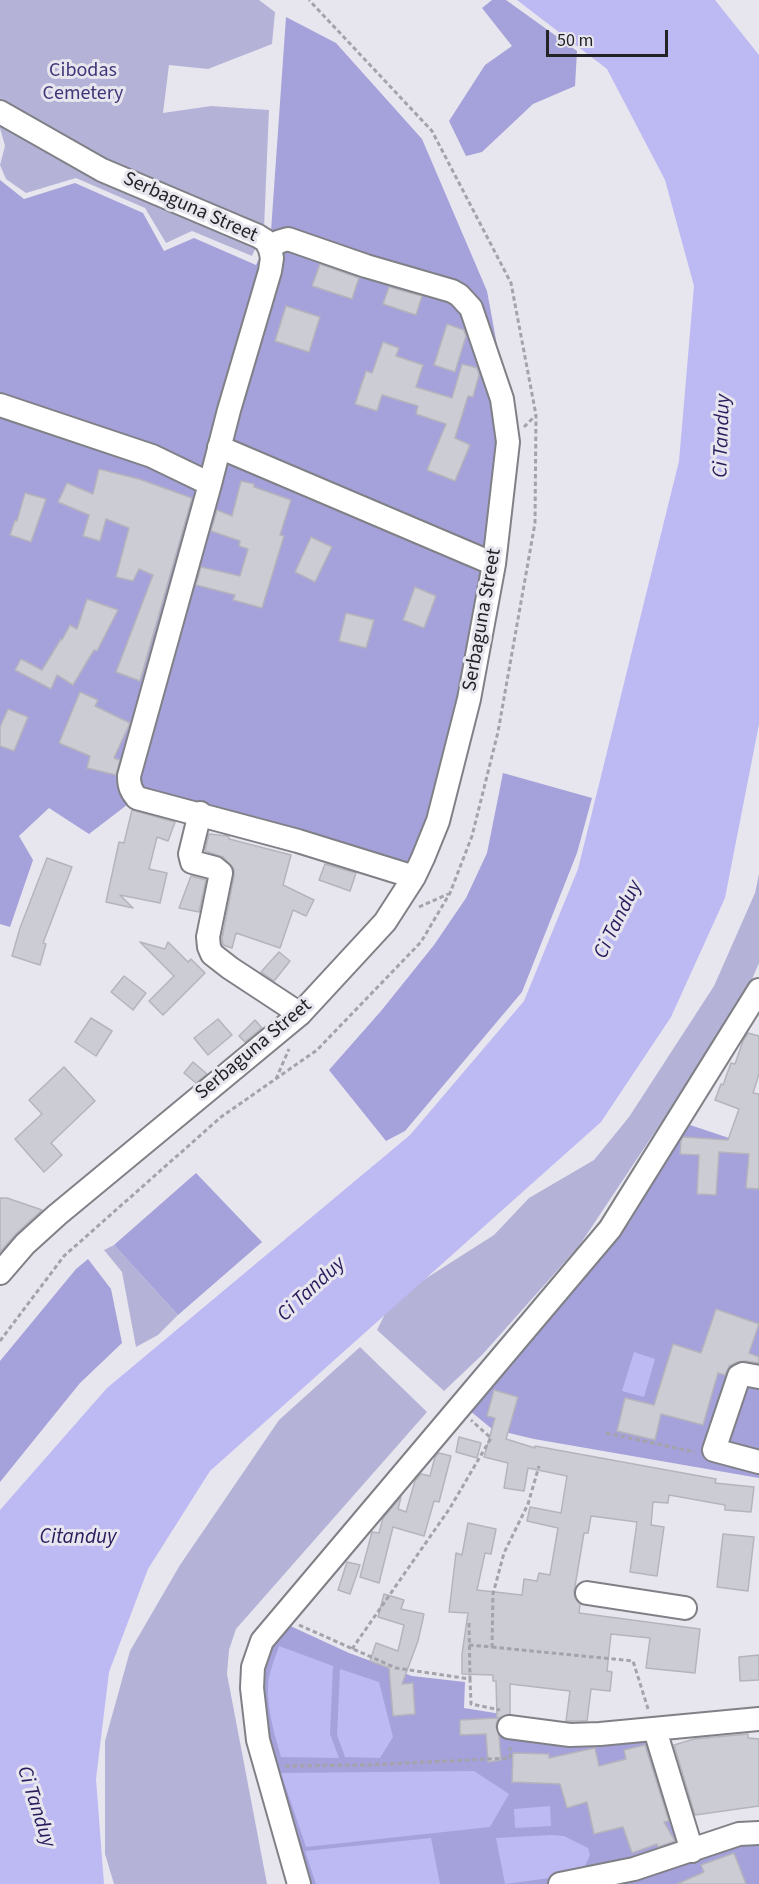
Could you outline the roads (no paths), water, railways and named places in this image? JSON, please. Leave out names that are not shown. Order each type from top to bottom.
[{"type":"street","name":"Serbaguna Street","points":[[0,112],[102,170],[258,236],[266,241],[270,249],[278,242],[288,239],[366,266],[459,294],[471,308],[502,399],[508,442],[494,564],[464,721],[438,821],[414,877],[385,922],[300,1014],[57,1215],[25,1244],[0,1273]]},
{"type":"street","points":[[270,249],[272,258],[270,271],[129,776],[131,791],[137,798],[200,813],[414,877]]},
{"type":"street","points":[[0,405],[152,456],[210,484]]},
{"type":"street","points":[[219,447],[494,564]]},
{"type":"street","points":[[200,813],[190,854],[192,862],[215,868],[221,873],[208,937],[209,947],[213,954],[230,968],[300,1014]]},
{"type":"street","points":[[299,1884],[258,1740],[252,1688],[253,1667],[262,1641],[618,1218],[759,990]]},
{"type":"street","points":[[759,1377],[743,1374],[739,1376],[714,1450],[759,1462]]},
{"type":"street","points":[[587,1593],[686,1608]]},
{"type":"street","points":[[509,1727],[570,1735],[655,1730],[759,1719]]},
{"type":"street","points":[[655,1730],[692,1851]]},
{"type":"street","points":[[560,1884],[634,1869],[739,1834],[759,1833]]},
{"type":"water","name":"Citanduy","points":[[517,0],[715,0],[759,55],[759,724],[725,898],[671,1017],[601,1122],[210,1471],[148,1569],[109,1672],[96,1779],[104,1884],[0,1884],[0,1510],[107,1388],[410,1135],[524,1001],[578,869],[679,461],[694,286],[665,180],[607,69]]},
{"type":"water","points":[[634,1352],[655,1359],[644,1397],[622,1391]]},
{"type":"water","points":[[279,1646],[333,1666],[330,1734],[339,1758],[281,1757],[268,1695],[269,1677]]},
{"type":"water","points":[[340,1669],[379,1682],[393,1737],[380,1758],[345,1757],[337,1735]]},
{"type":"water","points":[[474,1771],[509,1794],[490,1827],[306,1847],[281,1773]]},
{"type":"water","points":[[550,1806],[551,1826],[515,1828],[514,1809]]},
{"type":"water","points":[[564,1836],[588,1848],[590,1855],[585,1866],[565,1876],[505,1884],[496,1838]]},
{"type":"water","points":[[431,1838],[440,1884],[316,1884],[305,1851]]},
{"type":"park label","name":"Cibodas Cemetery","points":[[83,84]]},
{"type":"water label","name":"Ci Tanduy","points":[[723,436]]},
{"type":"water label","name":"Ci Tanduy","points":[[619,920]]},
{"type":"water label","name":"Ci Tanduy","points":[[312,1290]]},
{"type":"water label","name":"Ci Tanduy","points":[[35,1807]]}]
